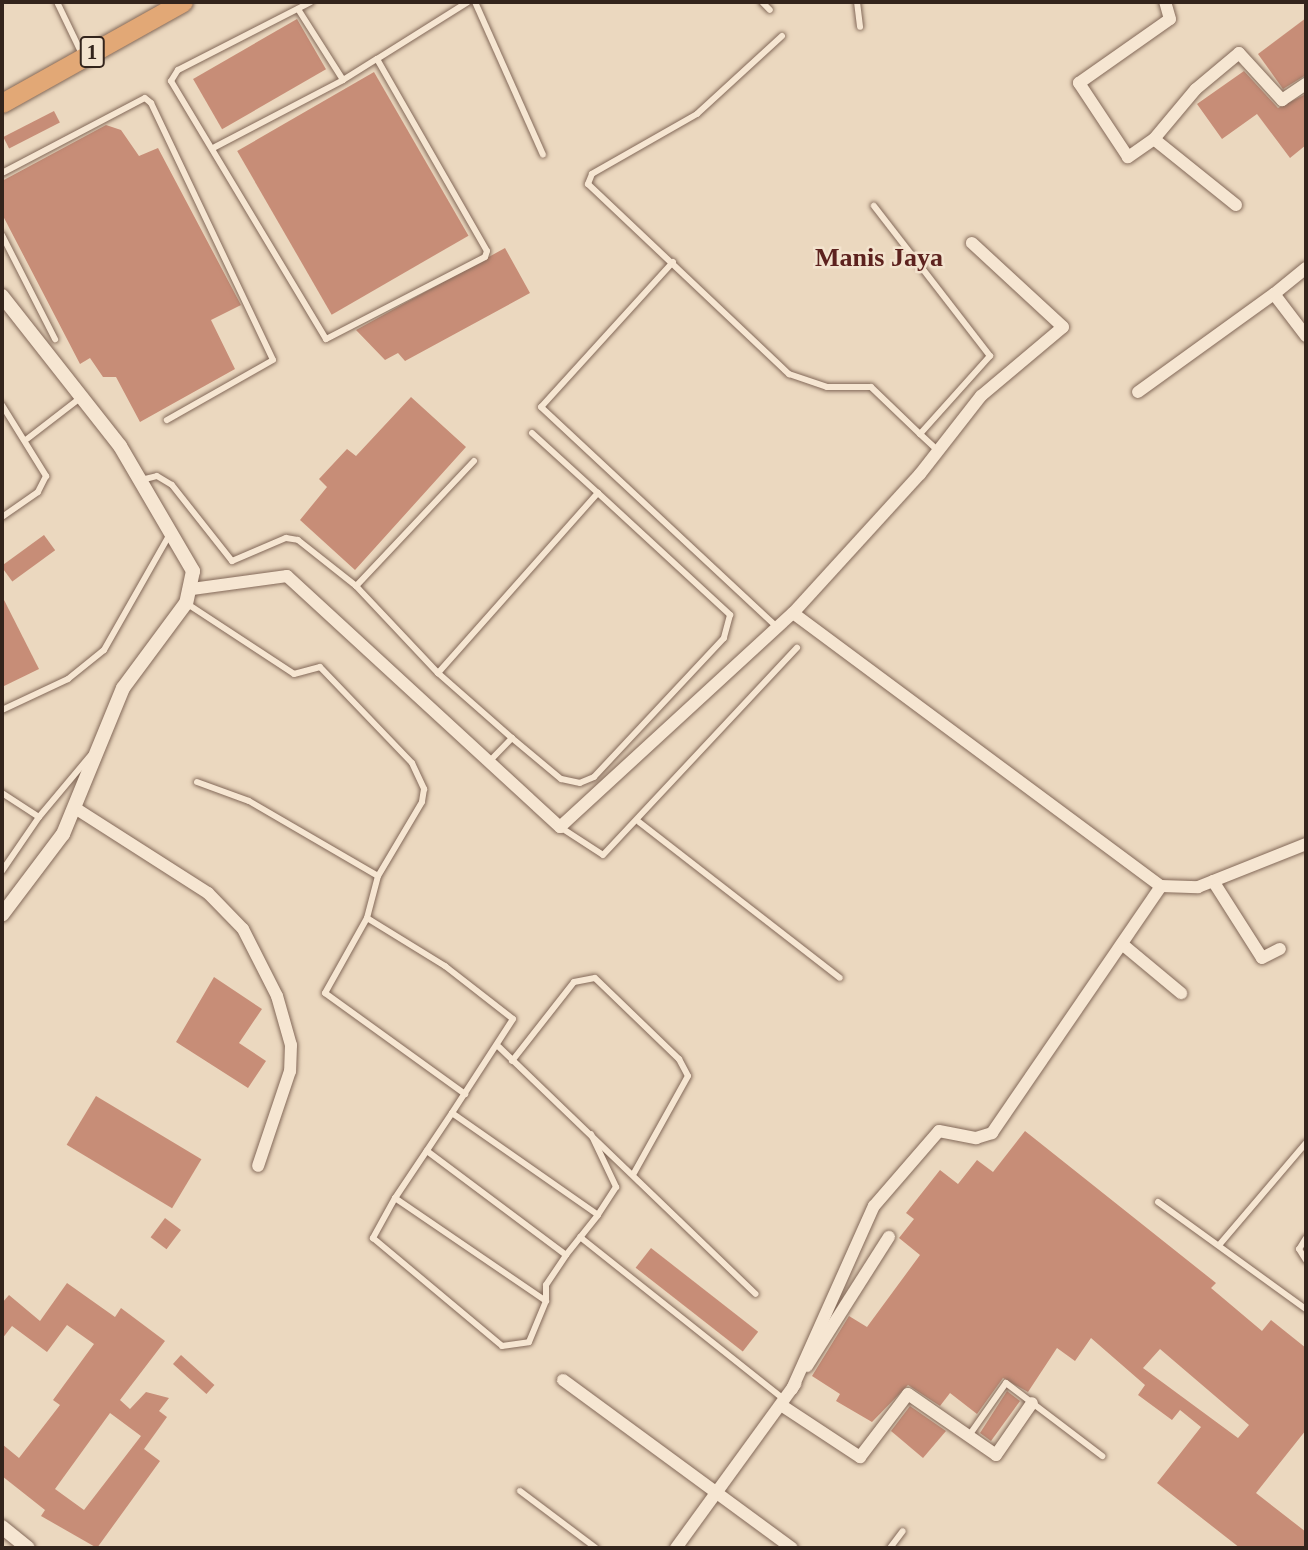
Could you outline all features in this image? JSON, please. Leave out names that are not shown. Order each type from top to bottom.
[{"type":"highway","name":"1","points":[[2,103],[183,2]]},
{"type":"street","points":[[1165,2],[1170,19],[1079,83],[1128,157],[1154,139],[1196,89],[1240,53],[1282,100],[1306,84]]},
{"type":"street","points":[[1154,139],[1236,205]]},
{"type":"street","points":[[189,596],[287,576],[560,827],[793,613],[938,452],[981,396],[1063,327],[972,243]]},
{"type":"street","points":[[1138,392],[1306,268]]},
{"type":"street","points":[[1274,294],[1306,336]]},
{"type":"street","points":[[2,296],[141,480],[193,572],[189,596],[123,688],[95,751],[75,808],[55,847],[2,915]]},
{"type":"street","points":[[793,613],[1161,886],[1198,887],[1306,844]]},
{"type":"street","points":[[75,808],[208,893],[243,929],[277,996],[290,1045],[290,1071],[258,1166]]},
{"type":"street","points":[[1213,881],[1262,958],[1280,949]]},
{"type":"street","points":[[786,1398],[874,1206],[939,1131],[976,1138],[992,1133],[1161,886]]},
{"type":"street","points":[[1122,944],[1181,993]]},
{"type":"street","points":[[676,1548],[786,1398],[888,1237]]},
{"type":"street","points":[[563,1380],[716,1497],[792,1548]]},
{"type":"street","points":[[786,1398],[860,1457],[908,1394],[996,1455],[1032,1403]]},
{"type":"street","points":[[2,1527],[28,1548]]},
{"type":"lane","points":[[57,2],[83,57]]},
{"type":"lane","points":[[311,2],[171,76],[215,147],[323,338],[485,257],[486,246],[377,58]]},
{"type":"lane","points":[[215,147],[343,80],[468,2]]},
{"type":"lane","points":[[475,2],[544,155]]},
{"type":"lane","points":[[762,2],[770,10]]},
{"type":"lane","points":[[857,2],[860,27]]},
{"type":"lane","points":[[298,9],[343,80]]},
{"type":"lane","points":[[782,36],[697,114],[590,176],[590,186],[789,374],[827,387],[871,387],[938,452]]},
{"type":"lane","points":[[2,173],[145,98],[150,103],[274,360],[167,420]]},
{"type":"lane","points":[[874,206],[989,353],[990,362],[920,434]]},
{"type":"lane","points":[[2,235],[54,339]]},
{"type":"lane","points":[[673,262],[541,407],[778,627]]},
{"type":"lane","points":[[966,385],[981,396]]},
{"type":"lane","points":[[27,439],[80,397]]},
{"type":"lane","points":[[2,405],[27,439],[47,476],[45,484],[2,517]]},
{"type":"lane","points":[[141,480],[157,476],[172,485],[232,561],[286,538],[298,540],[356,586],[438,673],[512,738],[561,779],[580,783],[594,777],[731,626],[730,615],[532,433]]},
{"type":"lane","points":[[356,586],[474,461]]},
{"type":"lane","points":[[438,673],[598,493]]},
{"type":"lane","points":[[2,709],[68,679],[104,650],[171,532]]},
{"type":"lane","points":[[189,596],[294,674],[320,667],[412,763],[424,789],[422,802],[378,876],[367,918],[325,993],[465,1094]]},
{"type":"lane","points":[[560,827],[598,855],[639,822],[797,648]]},
{"type":"lane","points":[[490,761],[512,738]]},
{"type":"lane","points":[[2,871],[39,817],[95,751]]},
{"type":"lane","points":[[197,782],[250,801],[378,876]]},
{"type":"lane","points":[[2,793],[39,817]]},
{"type":"lane","points":[[639,822],[840,978]]},
{"type":"lane","points":[[367,918],[445,966],[513,1019],[499,1047],[395,1198],[373,1238],[502,1346],[529,1342],[546,1301],[545,1285],[616,1187],[588,1128]]},
{"type":"lane","points":[[512,1061],[574,982],[595,978],[679,1059],[688,1076],[634,1173]]},
{"type":"lane","points":[[499,1047],[588,1128],[756,1294]]},
{"type":"lane","points":[[452,1113],[598,1214]]},
{"type":"lane","points":[[1220,1244],[1306,1143]]},
{"type":"lane","points":[[427,1151],[566,1255]]},
{"type":"lane","points":[[395,1198],[546,1301]]},
{"type":"lane","points":[[1158,1202],[1220,1244],[1306,1309]]},
{"type":"lane","points":[[580,1237],[786,1398]]},
{"type":"lane","points":[[1306,1238],[1298,1249],[1306,1260]]},
{"type":"lane","points":[[968,1437],[1006,1384],[1102,1456]]},
{"type":"lane","points":[[520,1491],[596,1548]]},
{"type":"lane","points":[[891,1548],[903,1531]]},
{"type":"building","points":[[1306,18],[1306,75],[1283,89],[1258,54]]},
{"type":"building","points":[[297,19],[326,69],[222,129],[193,79]]},
{"type":"building","points":[[1244,71],[1278,108],[1306,94],[1306,145],[1290,158],[1257,114],[1222,139],[1197,104]]},
{"type":"building","points":[[374,72],[468,236],[332,315],[237,151]]},
{"type":"building","points":[[54,111],[60,123],[9,148],[3,137]]},
{"type":"building","points":[[106,125],[121,130],[139,156],[158,148],[241,305],[211,320],[235,369],[140,422],[116,377],[103,377],[90,358],[80,364],[2,214],[2,181]]},
{"type":"building","points":[[505,248],[530,293],[405,361],[398,353],[385,360],[356,330]]},
{"type":"building","points":[[411,397],[466,447],[355,570],[300,520],[327,487],[319,479],[347,449],[356,456]]},
{"type":"building","points":[[44,535],[55,550],[12,582],[2,566]]},
{"type":"building","points":[[2,596],[39,669],[2,687]]},
{"type":"building","points":[[214,977],[262,1009],[239,1043],[266,1061],[248,1088],[176,1042]]},
{"type":"building","points":[[96,1096],[201,1159],[172,1208],[67,1145]]},
{"type":"building","points":[[1025,1131],[1216,1283],[1211,1288],[1262,1331],[1271,1320],[1306,1348],[1306,1430],[1256,1493],[1306,1532],[1306,1548],[1240,1548],[1157,1483],[1201,1427],[1180,1410],[1172,1420],[1138,1395],[1145,1385],[1091,1338],[1075,1361],[1057,1348],[1028,1392],[1003,1378],[977,1414],[950,1393],[940,1406],[908,1385],[872,1422],[836,1401],[840,1394],[812,1376],[849,1316],[867,1327],[920,1255],[899,1238],[914,1219],[906,1213],[940,1170],[958,1184],[977,1160],[993,1172]],"holes":[[[1160,1349],[1249,1425],[1238,1438],[1143,1368]]]},
{"type":"building","points":[[165,1218],[181,1230],[167,1249],[151,1237]]},
{"type":"building","points":[[651,1248],[758,1332],[743,1351],[636,1268]]},
{"type":"building","points":[[67,1283],[115,1317],[121,1308],[165,1341],[120,1400],[130,1409],[146,1392],[169,1398],[159,1411],[167,1417],[144,1449],[160,1461],[97,1548],[41,1516],[45,1510],[2,1476],[2,1444],[19,1458],[60,1405],[53,1400],[94,1344],[67,1325],[47,1352],[12,1326],[2,1339],[2,1303],[9,1295],[40,1321]],"holes":[[[110,1413],[141,1436],[84,1510],[55,1489]]]},
{"type":"building","points":[[181,1355],[214,1385],[206,1394],[173,1364]]},
{"type":"building","points":[[1007,1391],[1020,1401],[991,1441],[980,1433]]},
{"type":"building","points":[[910,1406],[946,1431],[923,1458],[891,1431]]},
{"type":"district","name":"Manis Jaya","points":[[879,258]]}]
